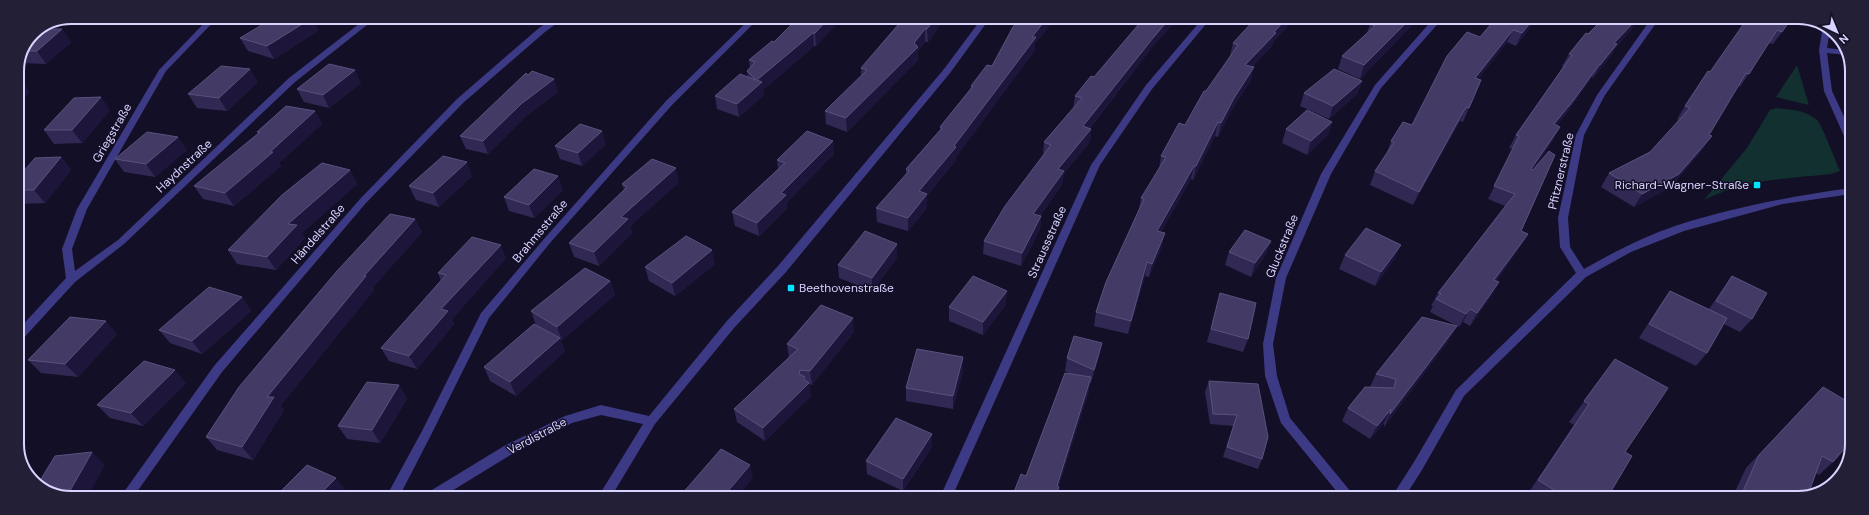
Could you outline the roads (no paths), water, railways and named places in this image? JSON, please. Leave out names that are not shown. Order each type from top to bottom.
[{"type":"street","name":"Griegstraße","points":[[71,279],[67,249],[82,208],[163,70],[207,24]]},
{"type":"street","name":"Haydnstraße","points":[[24,330],[71,279],[121,242],[292,80],[364,24]]},
{"type":"street","name":"Händelstraße","points":[[131,491],[218,369],[363,201],[460,101],[542,30],[552,24]]},
{"type":"street","name":"Brahmsstraße","points":[[395,491],[426,434],[484,316],[538,254],[547,241],[669,103],[749,24]]},
{"type":"street","points":[[607,491],[618,471],[651,421],[730,325],[778,273],[947,71],[982,24]]},
{"type":"street","name":"Straussstraße","points":[[949,491],[1096,165],[1149,87],[1202,24]]},
{"type":"street","name":"Gluckstraße","points":[[1344,491],[1285,420],[1270,376],[1268,344],[1281,278],[1326,174],[1378,87],[1434,24]]},
{"type":"street","name":"Pfitznerstraße","points":[[1582,274],[1565,246],[1563,218],[1580,136],[1601,95],[1651,24]]},
{"type":"street","points":[[1823,52],[1828,92],[1845,130]]},
{"type":"street","points":[[1402,491],[1418,466],[1460,393],[1582,274],[1627,250],[1681,228],[1783,201],[1845,192]]},
{"type":"street","name":"Verdistraße","points":[[441,491],[508,450],[569,419],[601,410],[651,421]]},
{"type":"place","name":"Richard-Wagner-Straße","points":[[1757,185]]},
{"type":"place","name":"Beethovenstraße","points":[[791,288]]}]
